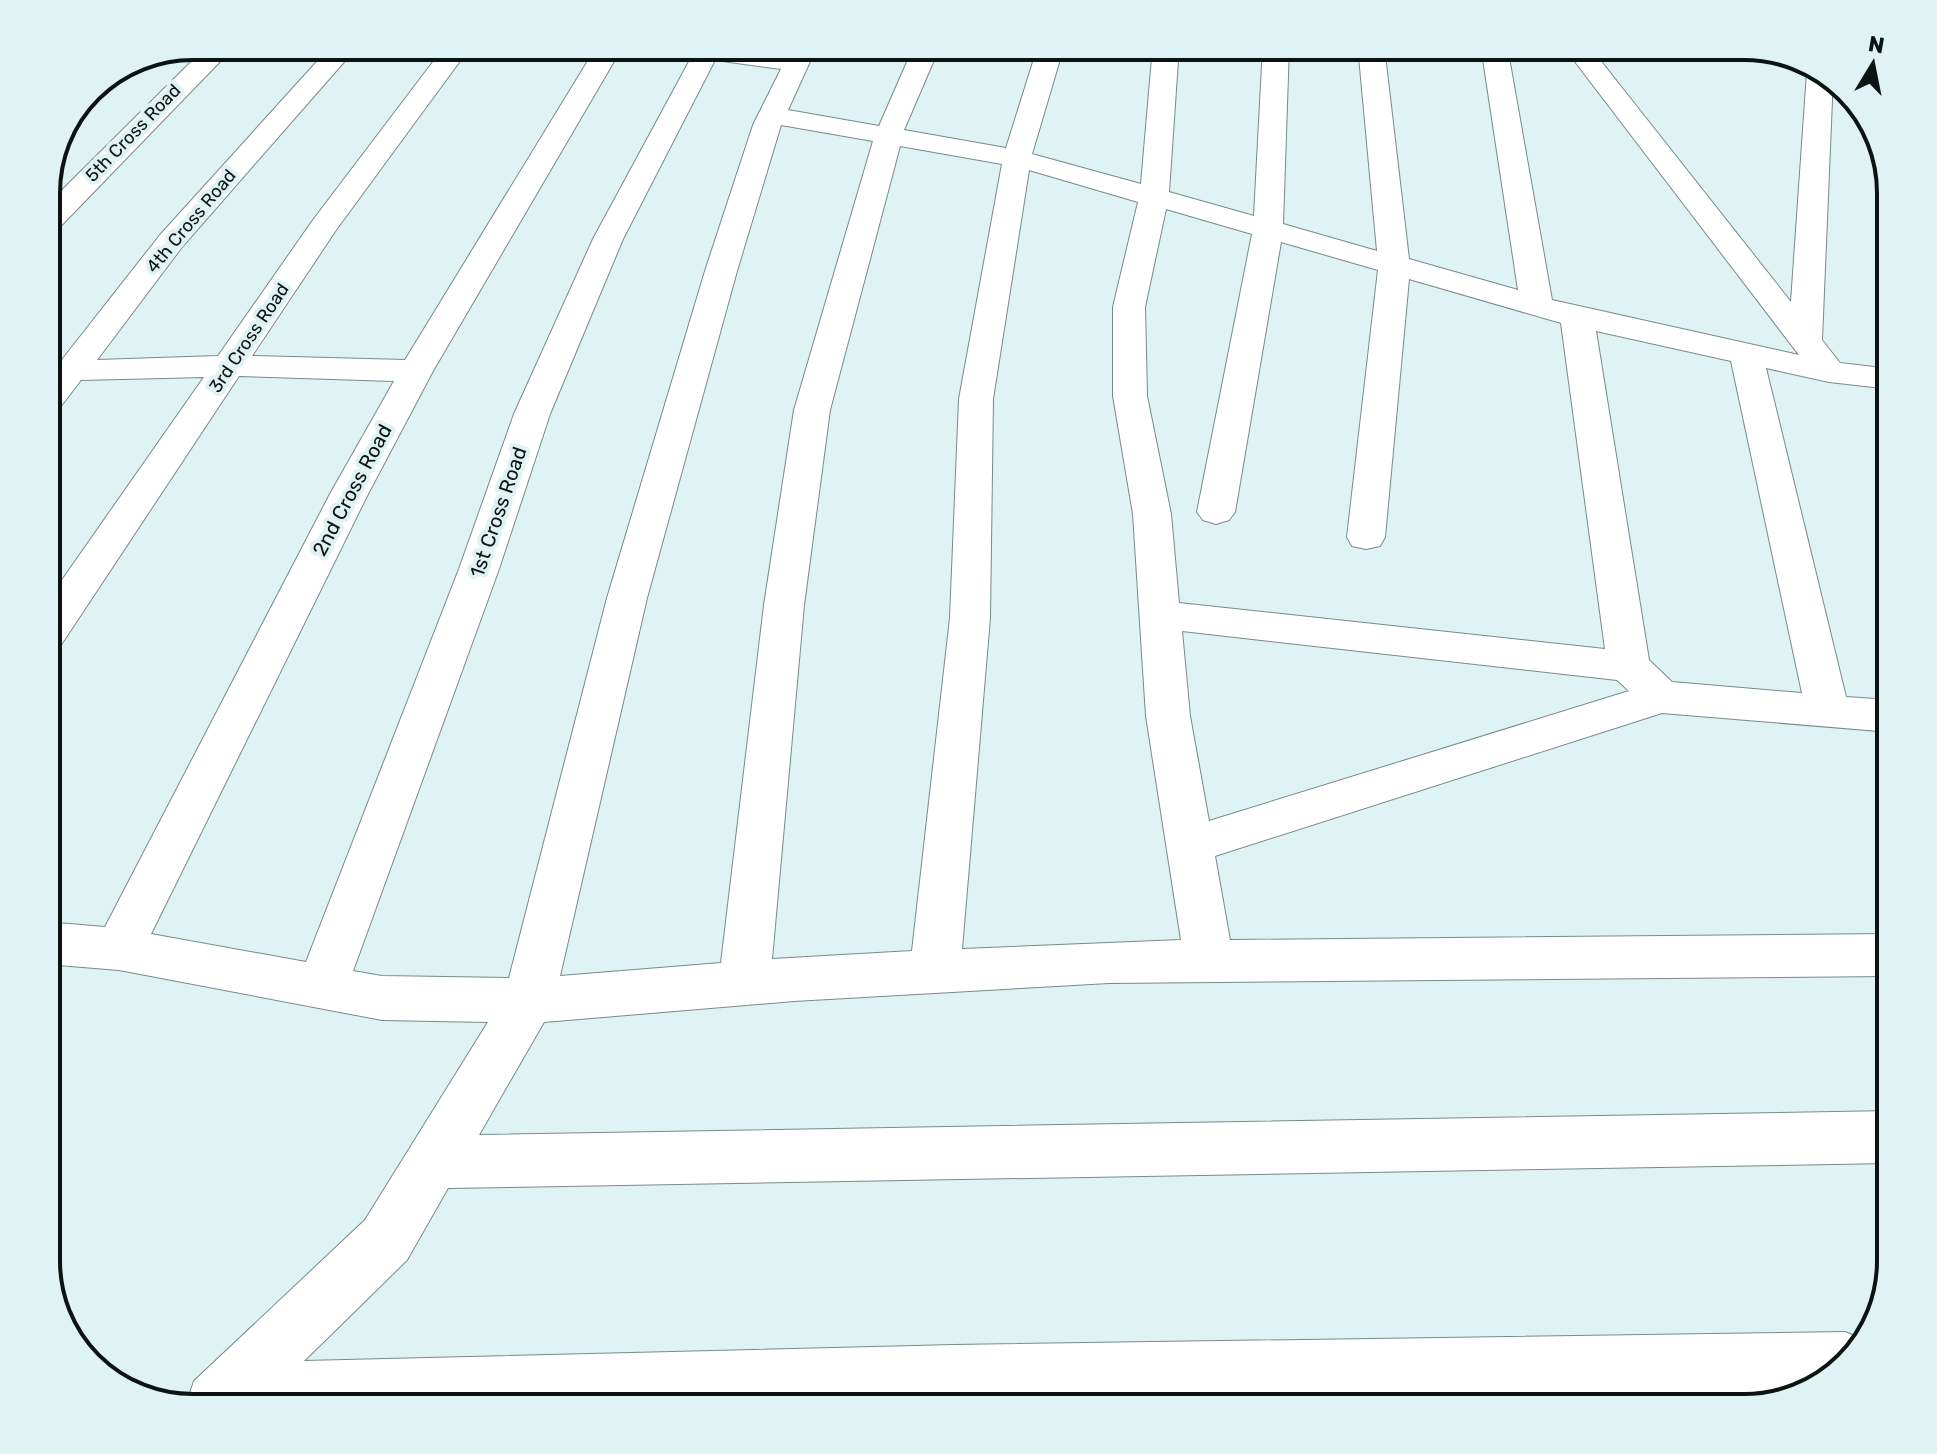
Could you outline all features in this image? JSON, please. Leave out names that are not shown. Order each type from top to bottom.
[{"type":"street","name":"5th Cross Road","points":[[60,209],[206,60]]},
{"type":"street","name":"4th Cross Road","points":[[60,371],[333,60]]},
{"type":"street","name":"3rd Cross Road","points":[[60,615],[324,226],[448,60]]},
{"type":"street","name":"2nd Cross Road","points":[[119,949],[349,494],[416,371],[602,60]]},
{"type":"street","name":"1st Cross Road","points":[[322,987],[479,569],[532,414],[684,60]]},
{"type":"street","points":[[225,1394],[386,1240],[529,1001],[627,598],[721,271],[772,115],[798,60]]},
{"type":"street","points":[[744,983],[784,605],[812,410],[889,134],[921,60]]},
{"type":"street","points":[[935,970],[970,618],[976,399],[1017,158],[1047,60]]},
{"type":"street","points":[[1165,60],[1154,196],[1129,307],[1129,381],[1152,514],[1168,716],[1209,961]]},
{"type":"street","points":[[1216,512],[1268,230],[1275,60]]},
{"type":"street","points":[[1366,537],[1394,267],[1372,60]]},
{"type":"street","points":[[1496,60],[1537,306]]},
{"type":"street","points":[[1587,60],[1829,372]]},
{"type":"street","points":[[1805,342],[1819,84]]},
{"type":"street","points":[[772,115],[1017,158],[1577,317],[1829,372],[1877,377]]},
{"type":"street","points":[[1577,317],[1629,666],[1661,697]]},
{"type":"street","points":[[1746,354],[1828,711]]},
{"type":"street","points":[[60,371],[230,366],[416,371]]},
{"type":"street","points":[[1160,615],[1629,666]]},
{"type":"street","points":[[1190,845],[1661,697],[1877,715]]},
{"type":"street","points":[[60,944],[119,949],[382,998],[529,1001],[935,970],[1209,961],[1877,955]]},
{"type":"street","points":[[433,1162],[1877,1137]]},
{"type":"street","points":[[429,1394],[970,1376],[1828,1363]]}]
